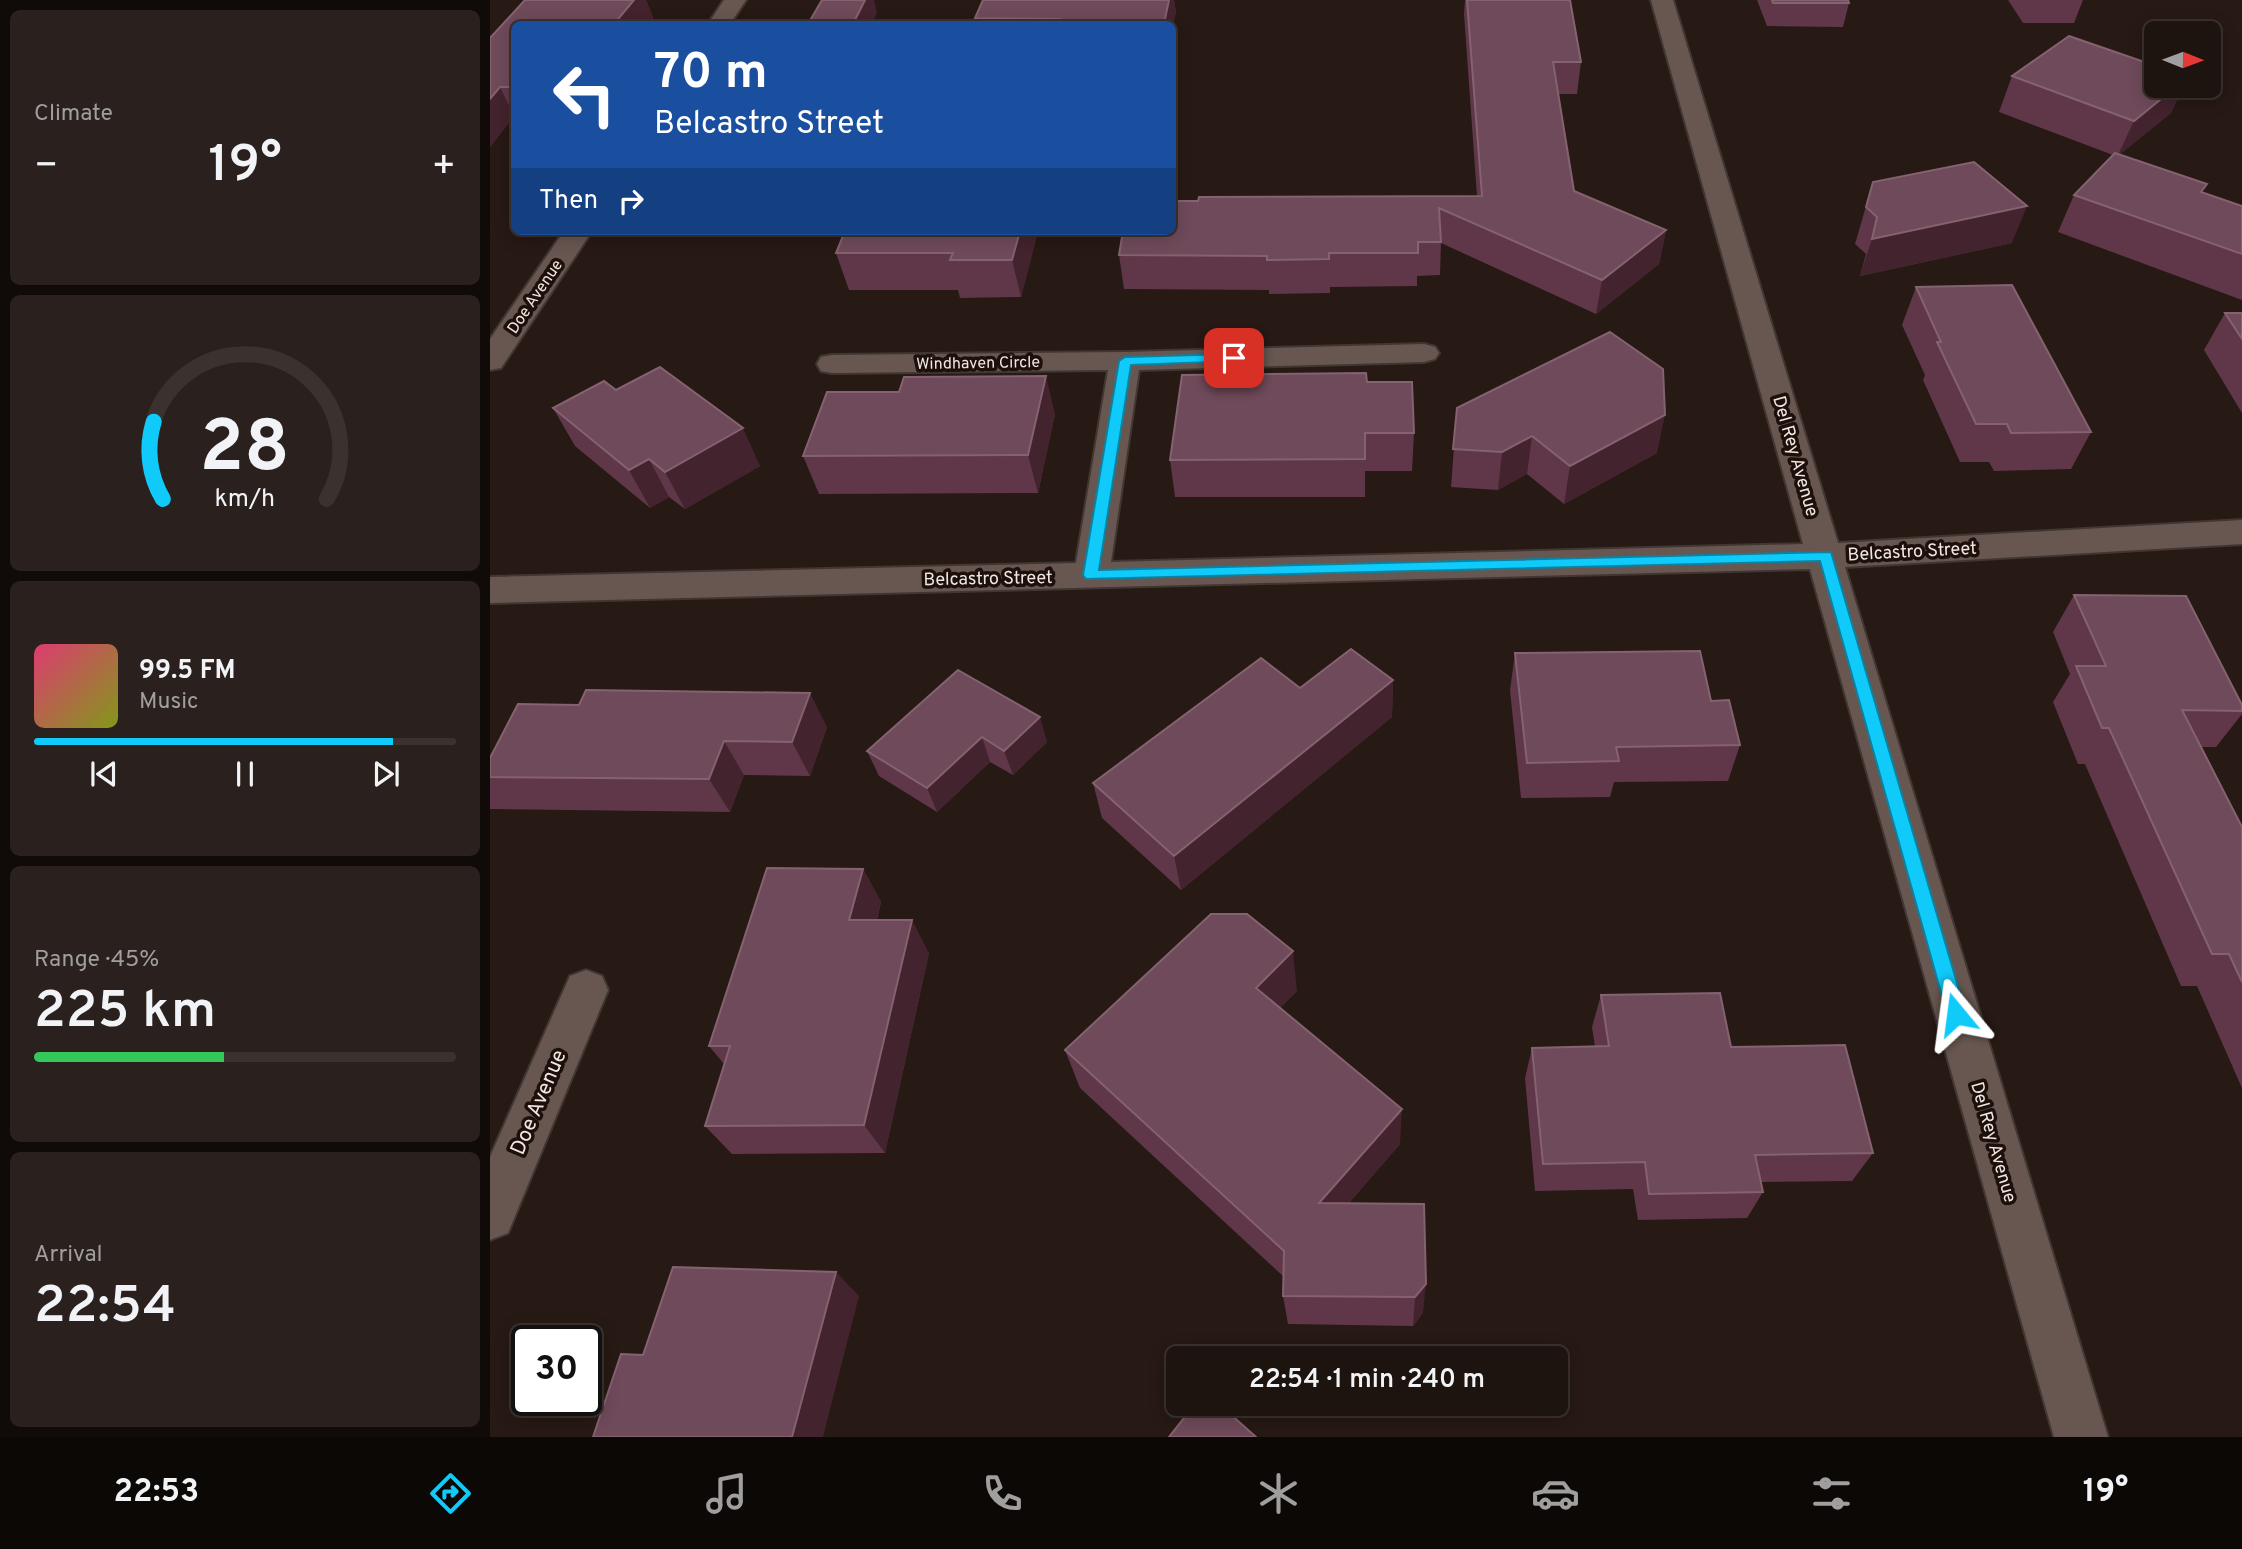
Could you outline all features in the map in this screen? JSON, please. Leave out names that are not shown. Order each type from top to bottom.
[{"type":"street","points":[[721,21],[735,0]]},
{"type":"street","name":"Del Rey Avenue","points":[[1662,0],[2081,1437]]},
{"type":"street","name":"Doe Avenue","points":[[490,361],[575,235]]},
{"type":"street","name":"Windhaven Circle","points":[[831,364],[1125,361],[1424,353]]},
{"type":"street","points":[[1091,575],[1125,361]]},
{"type":"street","name":"Belcastro Street","points":[[490,590],[1825,556],[2242,533]]},
{"type":"street","name":"Doe Avenue","points":[[490,1215],[586,990]]},
{"type":"building","points":[[525,0],[634,0],[616,21],[511,21],[511,87],[500,87],[490,99],[490,38]]},
{"type":"building","points":[[822,0],[865,0],[854,21],[810,21]]},
{"type":"building","points":[[983,0],[1169,0],[1165,21],[975,18]]},
{"type":"building","points":[[1467,0],[1570,0],[1581,62],[1553,62],[1574,191],[1666,230],[1602,280],[1439,208],[1441,242],[1418,242],[1418,253],[1329,253],[1329,259],[1267,260],[1267,256],[1119,255],[1122,235],[1176,235],[1176,201],[1198,201],[1199,197],[1482,196]]},
{"type":"building","points":[[1772,0],[1848,0],[1849,3],[1773,3]]},
{"type":"building","points":[[2069,36],[2144,62],[2144,98],[2162,98],[2134,121],[2012,76]]},
{"type":"building","points":[[2115,153],[2207,184],[2201,192],[2242,206],[2242,254],[2074,195]]},
{"type":"building","points":[[1974,162],[2027,206],[1872,239],[1877,217],[1866,207],[1873,182]]},
{"type":"building","points":[[843,235],[1019,235],[1012,260],[950,260],[953,253],[836,253]]},
{"type":"building","points":[[2012,285],[2091,432],[2011,433],[2007,424],[1976,424],[1937,342],[1941,342],[1916,287]]},
{"type":"building","points":[[2225,313],[2242,313],[2242,339]]},
{"type":"building","points":[[1610,332],[1663,369],[1665,415],[1570,466],[1532,436],[1502,452],[1453,449],[1457,408]]},
{"type":"building","points":[[660,367],[743,428],[665,472],[649,459],[629,470],[553,408],[604,381],[616,390]]},
{"type":"building","points":[[1366,373],[1367,382],[1412,382],[1414,433],[1365,433],[1365,459],[1170,460],[1182,375]]},
{"type":"building","points":[[1046,376],[1028,455],[803,456],[827,392],[899,392],[904,377]]},
{"type":"building","points":[[2074,595],[2186,596],[2242,705],[2242,711],[2182,710],[2242,827],[2242,982],[2229,954],[2212,954],[2109,728],[2102,728],[2076,666],[2106,666]]},
{"type":"building","points":[[1351,649],[1393,680],[1174,856],[1093,783],[1261,658],[1300,688]]},
{"type":"building","points":[[1700,651],[1711,701],[1729,700],[1740,745],[1616,747],[1619,761],[1527,763],[1515,653]]},
{"type":"building","points":[[958,670],[1040,717],[1004,751],[982,737],[927,788],[867,751]]},
{"type":"building","points":[[586,690],[810,693],[792,742],[724,741],[709,779],[490,777],[490,758],[518,704],[579,705]]},
{"type":"building","points":[[767,868],[863,869],[849,920],[912,920],[864,1125],[705,1126],[730,1046],[709,1046]]},
{"type":"building","points":[[1211,914],[1247,914],[1293,951],[1256,988],[1402,1109],[1319,1203],[1424,1204],[1426,1284],[1415,1297],[1283,1296],[1284,1251],[1065,1050]]},
{"type":"building","points":[[1720,993],[1731,1047],[1845,1045],[1873,1153],[1755,1155],[1763,1192],[1649,1194],[1645,1162],[1543,1164],[1532,1048],[1609,1046],[1601,995]]},
{"type":"building","points":[[673,1267],[836,1272],[792,1437],[593,1437],[621,1354],[643,1355]]},
{"type":"building","points":[[1186,1416],[1232,1416],[1256,1437],[1169,1437]]},
{"type":"route","points":[[1234,358],[1125,361],[1091,575],[1825,556],[1956,1014]]}]
